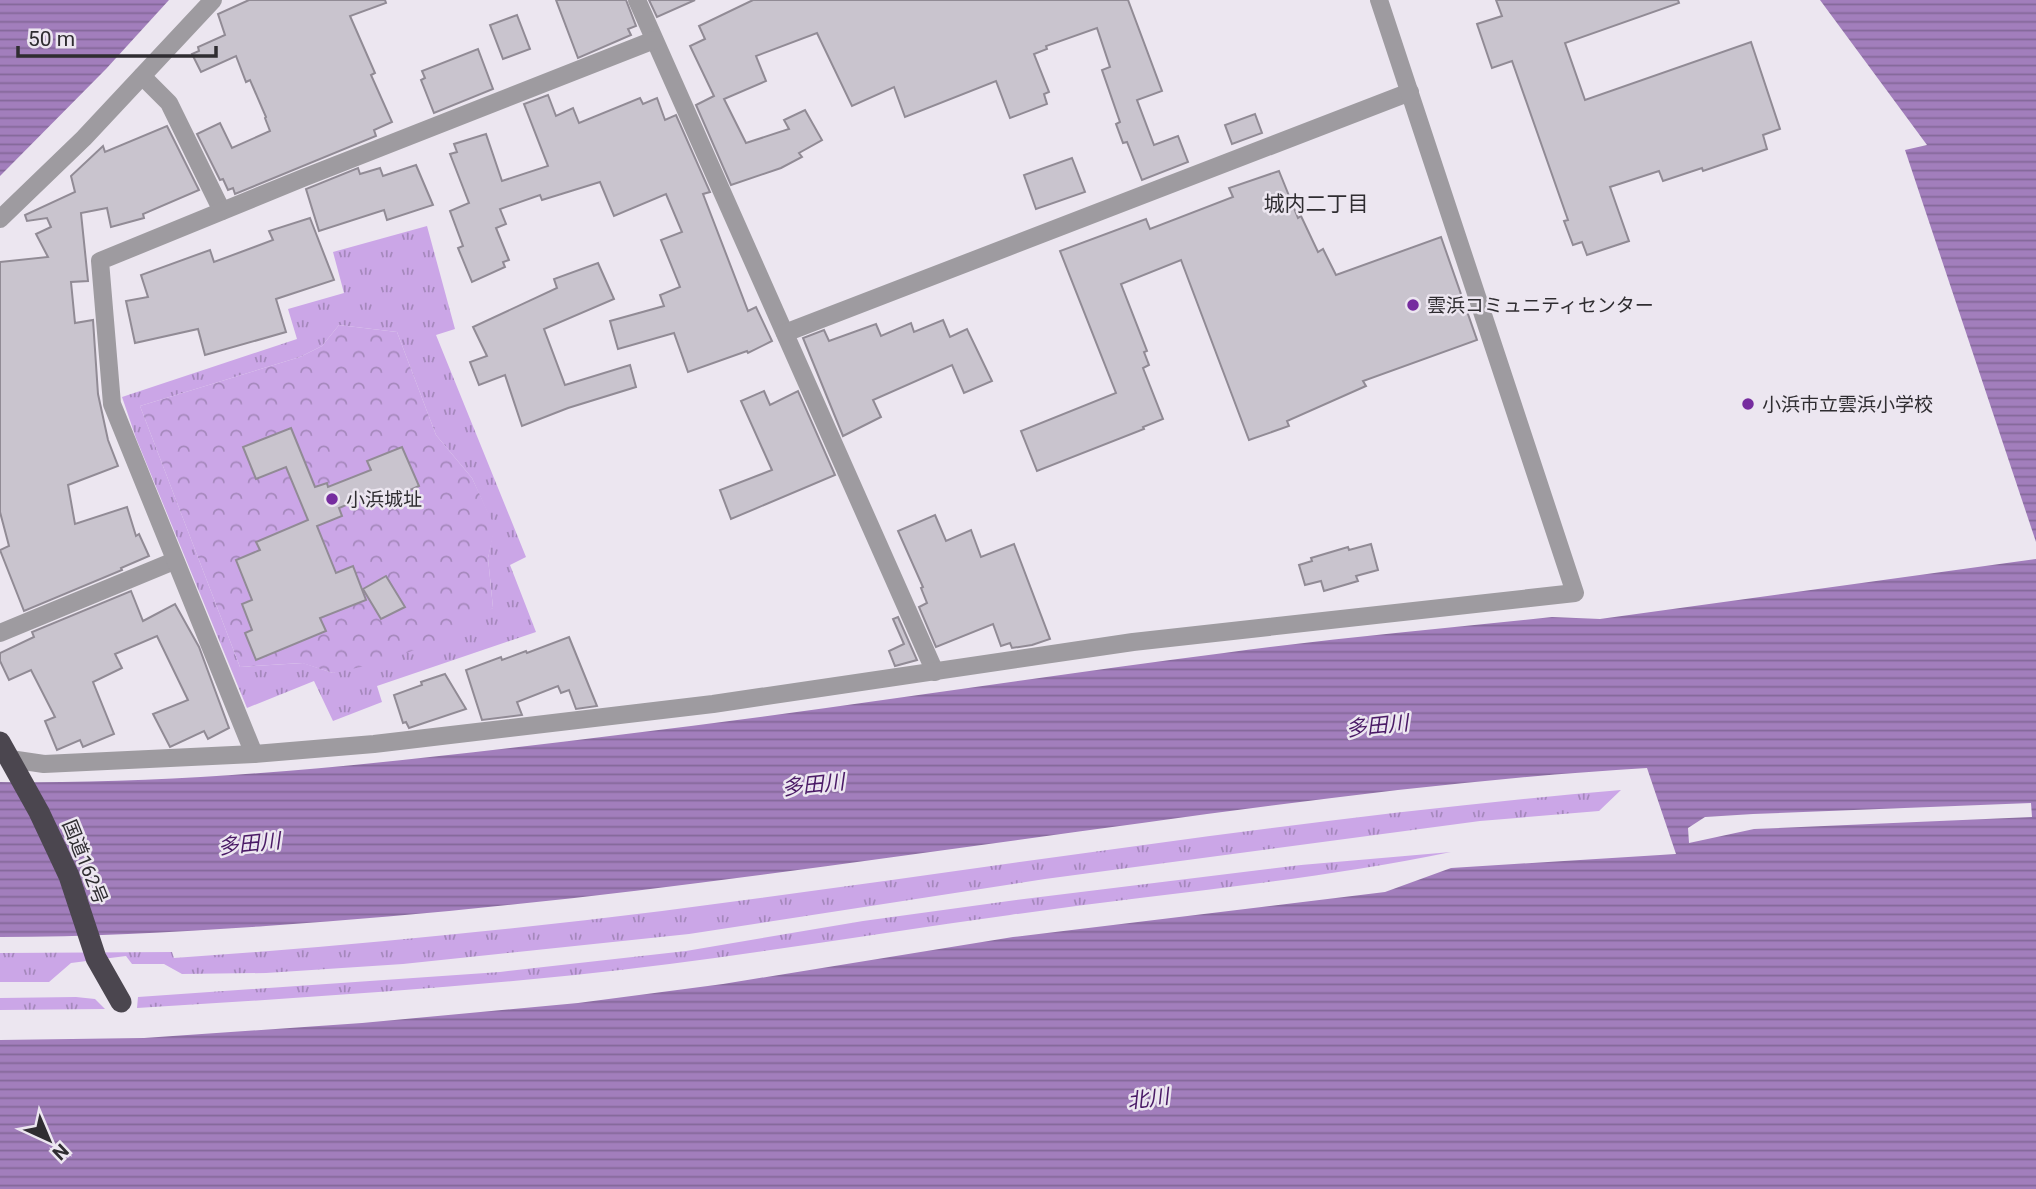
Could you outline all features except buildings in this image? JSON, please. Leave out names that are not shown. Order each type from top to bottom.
[{"type":"highway","name":"国道162号","points":[[10,758],[69,876],[96,958],[121,1002]]},
{"type":"street","points":[[0,219],[84,138],[213,0]]},
{"type":"street","points":[[637,0],[935,672]]},
{"type":"street","points":[[10,758],[44,764],[254,754],[374,744],[604,717],[1133,642],[1575,593],[1379,0]]},
{"type":"street","points":[[254,754],[112,404],[100,261],[654,40]]},
{"type":"street","points":[[142,76],[169,103],[222,211]]},
{"type":"street","points":[[785,333],[1410,92]]},
{"type":"street","points":[[0,633],[174,561]]},
{"type":"green space","points":[[427,226],[455,329],[436,335],[526,557],[510,565],[536,632],[377,686],[382,702],[333,721],[314,681],[247,708],[136,438],[122,397],[297,339],[288,309],[344,293],[333,252]],"holes":[[[339,325],[397,332],[436,435],[472,478],[494,527],[488,558],[493,608],[333,673],[303,663],[240,667],[140,406],[300,357],[322,346]]]},
{"type":"green space","points":[[339,325],[397,332],[436,435],[472,478],[495,527],[488,558],[493,608],[442,640],[379,663],[333,673],[302,663],[240,667],[140,406],[300,357],[322,346]]},
{"type":"green space","points":[[1621,790],[1599,811],[1480,821],[1045,879],[689,934],[403,964],[266,973],[182,974],[164,964],[132,964],[126,956],[71,963],[49,982],[0,982],[0,953],[172,952],[174,958],[479,932],[662,911],[1261,829]]},
{"type":"green space","points":[[1451,852],[1287,880],[1010,915],[629,969],[411,990],[137,1008],[138,997],[500,972],[686,951],[863,921],[1024,899],[1301,865]]},
{"type":"green space","points":[[0,998],[95,999],[105,1009],[0,1010]]},
{"type":"water","points":[[0,0],[169,0],[106,69],[0,176]]},
{"type":"water","points":[[1820,0],[2036,0],[2036,542],[1905,150],[1927,145]]},
{"type":"water","points":[[2036,559],[2036,1189],[0,1189],[0,1040],[144,1038],[362,1023],[578,1003],[723,984],[1013,937],[1385,892],[1451,868],[1676,854],[1647,768],[1331,798],[705,882],[486,907],[376,918],[199,930],[0,937],[0,782],[78,782],[232,775],[464,753],[770,716],[1072,673],[1347,638],[1552,617],[1600,619]]},
{"type":"pier","points":[[2031,803],[2032,817],[1754,829],[1689,843],[1688,828],[1705,817]]},
{"type":"place","name":"雲浜コミュニティセンター","points":[[1413,305]]},
{"type":"place","name":"小浜市立雲浜小学校","points":[[1748,404]]},
{"type":"place","name":"小浜城址","points":[[332,499]]},
{"type":"district","name":"城内二丁目","points":[[1316,204]]},
{"type":"water label","name":"多田川","points":[[1377,726]]},
{"type":"water label","name":"多田川","points":[[813,785]]},
{"type":"water label","name":"多田川","points":[[249,844]]},
{"type":"water label","name":"北川","points":[[1148,1099]]}]
